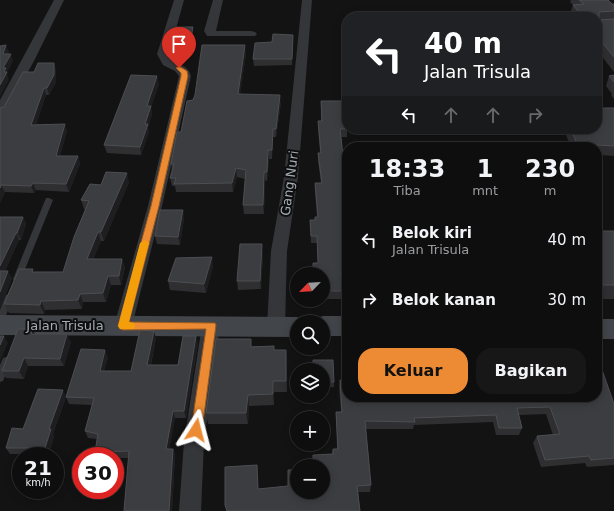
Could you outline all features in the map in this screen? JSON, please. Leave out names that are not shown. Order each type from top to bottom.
[{"type":"street","points":[[0,111],[28,61],[59,0]]},
{"type":"street","points":[[123,326],[155,206],[185,76],[184,72],[179,68],[167,64],[163,54],[179,0]]},
{"type":"street","points":[[218,0],[210,31],[211,34],[251,34]]},
{"type":"street","name":"Gang Nuri","points":[[287,327],[279,251],[291,177],[307,0]]},
{"type":"street","name":"Jalan Trisula","points":[[10,325],[211,325],[287,327]]},
{"type":"street","points":[[190,511],[194,442],[211,325]]},
{"type":"street","points":[[330,326],[342,326]]},
{"type":"street","points":[[602,329],[614,329]]},
{"type":"lane","points":[[10,325],[13,289],[49,200]]},
{"type":"lane","points":[[0,378],[10,351]]},
{"type":"building","points":[[579,0],[608,0],[614,4],[614,11],[579,12],[573,5],[584,4]]},
{"type":"building","points":[[614,19],[614,57],[602,42],[602,20]]},
{"type":"building","points":[[176,27],[193,27],[190,43],[173,43]]},
{"type":"building","points":[[273,34],[293,35],[292,59],[253,59],[255,43],[272,42]]},
{"type":"building","points":[[6,45],[3,54],[11,54],[3,68],[6,68],[4,72],[7,72],[0,85],[0,46]]},
{"type":"building","points":[[202,45],[245,45],[238,94],[280,95],[276,129],[273,129],[272,150],[268,150],[267,172],[264,172],[263,205],[243,205],[246,170],[236,168],[232,183],[174,184],[176,178],[170,178],[174,164],[171,164],[177,132],[181,132],[187,101],[193,100],[195,95]]},
{"type":"building","points":[[38,63],[54,63],[54,75],[47,88],[44,88],[31,125],[65,124],[56,156],[78,156],[66,184],[33,183],[31,186],[1,185],[0,188],[0,108],[4,107],[23,72],[34,72]]},
{"type":"building","points":[[131,75],[157,76],[147,106],[151,106],[145,124],[148,124],[140,147],[104,145]]},
{"type":"building","points":[[614,75],[614,82],[609,76]]},
{"type":"building","points":[[321,101],[342,101],[342,129],[340,129],[342,147],[342,291],[330,291],[330,267],[313,267],[313,263],[318,263],[317,236],[311,236],[310,220],[315,220],[315,217],[318,217],[315,183],[322,183],[318,153],[321,153],[318,121],[322,121]]},
{"type":"building","points":[[602,108],[614,108],[614,146],[602,145],[602,142],[576,142],[573,134],[602,134]]},
{"type":"building","points":[[106,172],[127,173],[101,232],[98,232],[87,259],[122,259],[119,276],[108,276],[103,293],[80,294],[78,300],[41,301],[40,305],[4,304],[19,269],[33,269],[32,272],[63,272],[74,237],[89,201],[81,200],[90,184],[101,185]]},
{"type":"building","points":[[160,210],[183,210],[178,237],[155,236]]},
{"type":"building","points":[[0,217],[23,217],[17,233],[0,266]]},
{"type":"building","points":[[602,231],[614,231],[614,285],[602,285]]},
{"type":"building","points":[[240,244],[262,244],[260,281],[237,281]]},
{"type":"building","points":[[212,257],[204,284],[168,281],[176,258]]},
{"type":"building","points":[[0,271],[8,271],[0,292]]},
{"type":"building","points":[[18,329],[33,329],[31,334],[67,334],[60,359],[24,358],[19,371],[2,371]]},
{"type":"building","points":[[140,330],[154,331],[147,365],[178,365],[183,336],[196,336],[184,411],[173,411],[166,449],[173,449],[169,511],[124,511],[129,451],[124,451],[124,447],[96,447],[98,434],[85,431],[94,398],[66,397],[81,349],[105,350],[100,371],[131,371]]},
{"type":"building","points":[[0,336],[4,336],[0,345]]},
{"type":"building","points":[[216,339],[251,339],[251,347],[274,346],[274,350],[286,350],[286,381],[273,381],[273,394],[248,395],[246,413],[206,413]]},
{"type":"building","points":[[313,360],[333,360],[334,382],[330,382],[330,363],[313,363]]},
{"type":"building","points":[[602,370],[614,404],[614,458],[591,460],[589,456],[545,460],[537,436],[560,434],[550,407],[517,408],[522,428],[499,428],[496,415],[414,418],[415,422],[365,421],[371,485],[357,486],[360,511],[227,511],[225,505],[225,467],[257,465],[258,489],[288,486],[288,470],[290,470],[290,499],[330,499],[330,459],[313,459],[313,455],[333,454],[333,449],[338,449],[336,412],[342,412],[340,380],[342,380],[342,402],[602,402]]},
{"type":"building","points":[[38,389],[63,390],[49,429],[51,429],[45,447],[6,448],[12,428],[23,429]]},
{"type":"slow traffic","points":[[130,326],[123,326],[145,243]]},
{"type":"route","points":[[179,68],[184,72],[185,76],[155,206],[123,326],[211,325],[196,430]]}]
